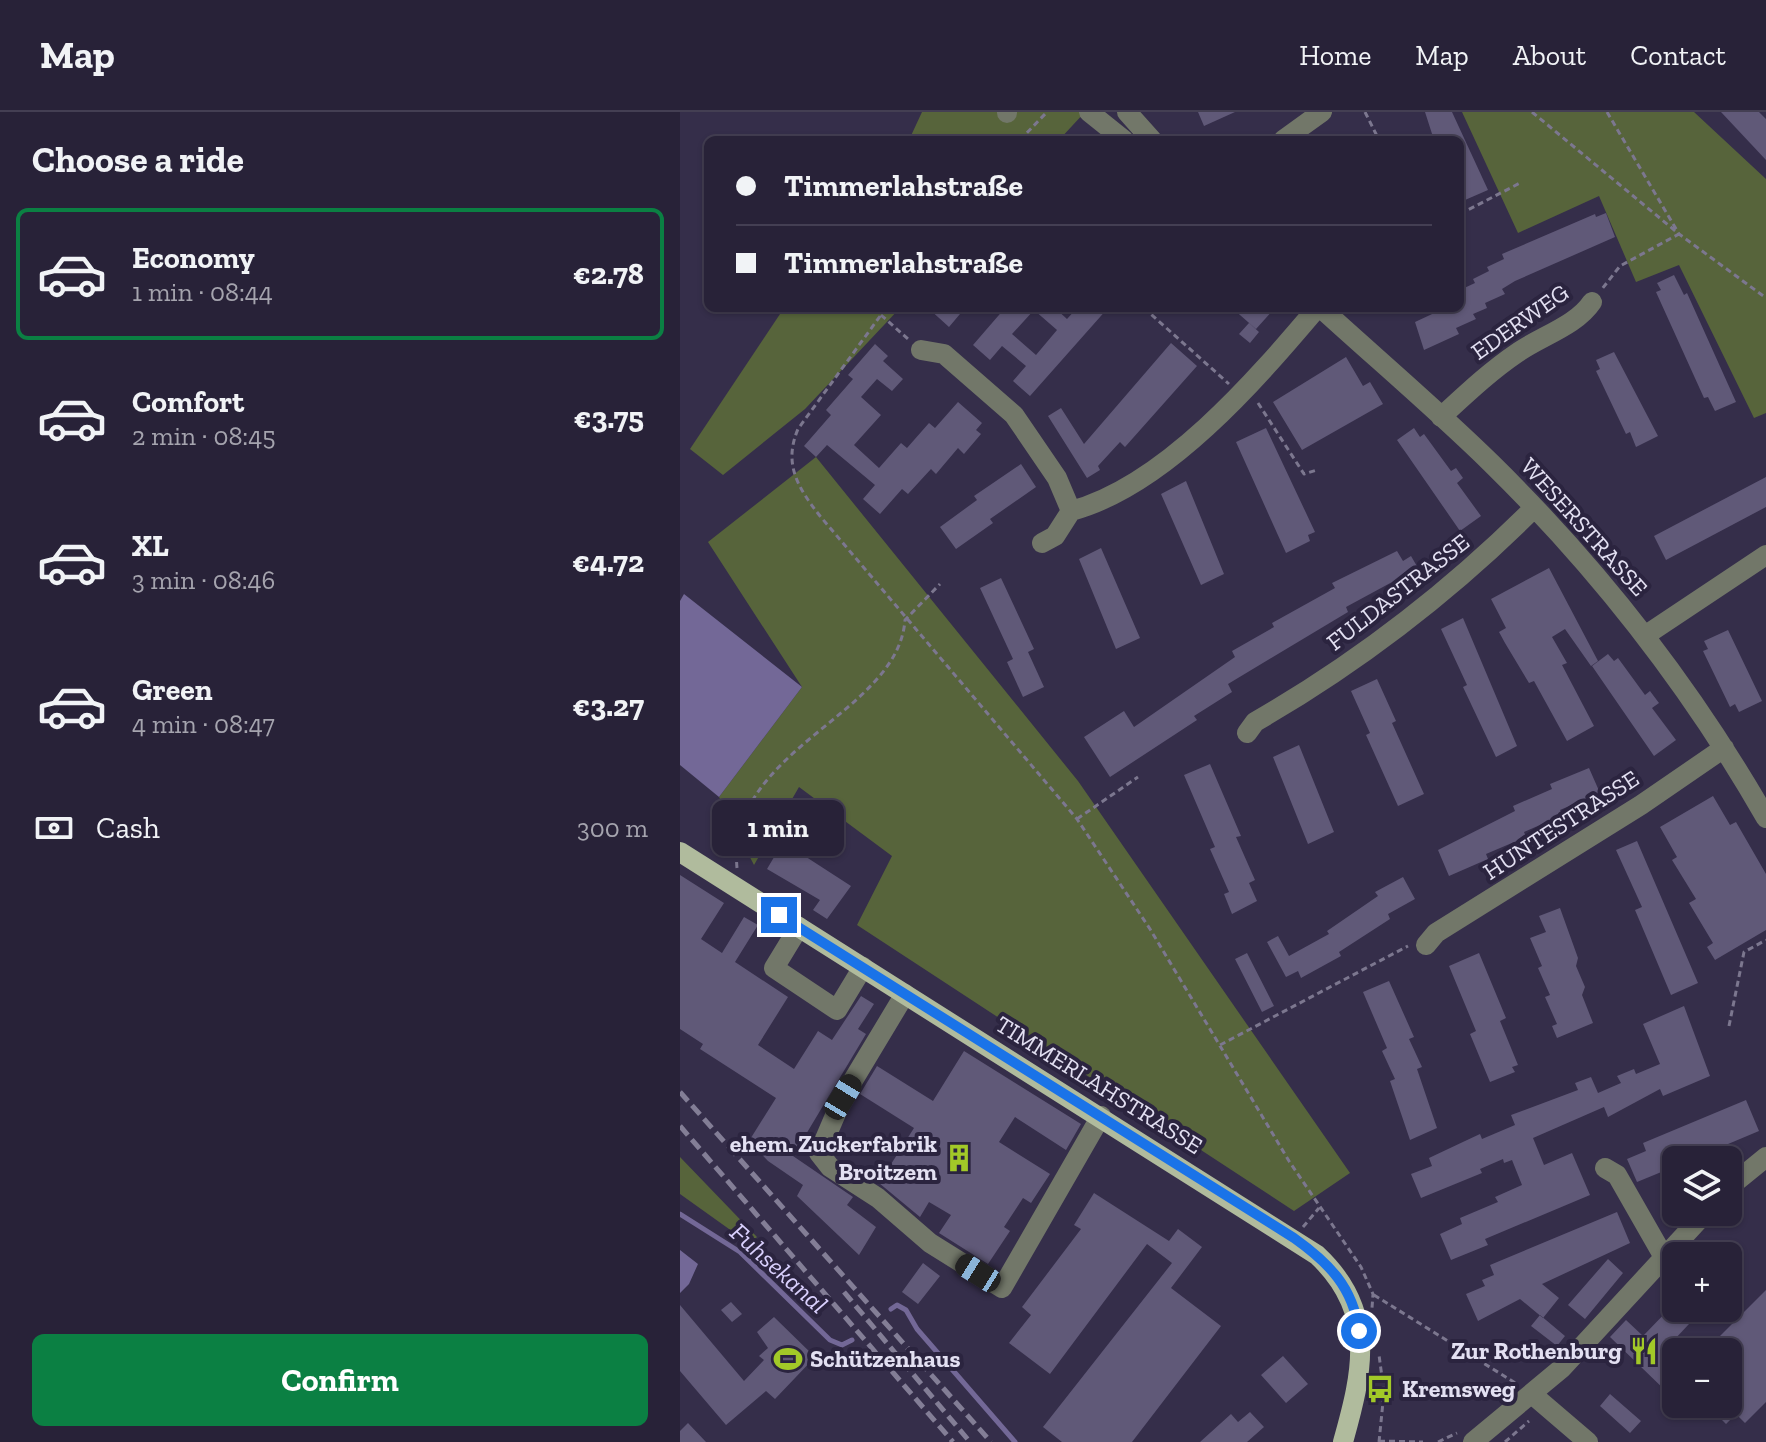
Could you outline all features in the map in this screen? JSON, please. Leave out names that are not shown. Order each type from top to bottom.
[{"type":"main road","name":"TIMMERLAHSTRASSE","points":[[680,852],[1294,1238],[1334,1271],[1357,1314],[1360,1363],[1343,1442]]},
{"type":"street","points":[[1089,112],[1119,136]]},
{"type":"street","points":[[1127,112],[1148,136]]},
{"type":"street","points":[[1289,136],[1322,112]]},
{"type":"street","name":"EDERWEG","points":[[1441,417],[1490,373],[1539,339],[1584,315],[1592,302]]},
{"type":"street","points":[[1042,543],[1055,536],[1071,511],[1093,506],[1202,431],[1315,312]]},
{"type":"street","name":"WESERSTRASSE","points":[[1323,312],[1441,417],[1534,508],[1646,635],[1724,748],[1766,818]]},
{"type":"street","points":[[921,350],[946,356],[1014,415],[1057,478],[1071,511]]},
{"type":"street","name":"FULDASTRASSE","points":[[1247,733],[1255,722],[1334,675],[1409,622],[1486,556],[1534,508]]},
{"type":"street","points":[[1646,635],[1766,555]]},
{"type":"street","name":"HUNTESTRASSE","points":[[1426,945],[1436,933],[1556,860],[1724,748]]},
{"type":"street","points":[[799,927],[774,968],[837,1010],[863,967]]},
{"type":"street","points":[[905,994],[843,1097],[819,1153],[830,1167],[878,1198],[930,1243],[1002,1288],[1101,1116]]},
{"type":"street","points":[[1742,1177],[1766,1157]]},
{"type":"street","points":[[1605,1168],[1617,1175],[1662,1254]]},
{"type":"street","points":[[1680,1242],[1694,1226]]},
{"type":"street","points":[[1473,1442],[1533,1395],[1602,1328],[1662,1262]]},
{"type":"street","points":[[1533,1395],[1588,1442]]},
{"type":"path","points":[[1023,136],[1037,115],[1047,112]]},
{"type":"path","points":[[1365,112],[1377,136]]},
{"type":"path","points":[[1532,112],[1679,234],[1766,298]]},
{"type":"path","points":[[1607,112],[1679,234]]},
{"type":"path","points":[[1464,212],[1520,183]]},
{"type":"path","points":[[1592,302],[1620,266],[1679,234]]},
{"type":"path","points":[[883,312],[798,429],[790,460],[794,477],[805,497],[905,620],[978,699],[1077,819],[1150,929],[1319,1208],[1361,1267],[1373,1294],[1533,1395]]},
{"type":"path","points":[[1149,312],[1244,390],[1304,474],[1317,470]]},
{"type":"path","points":[[881,315],[921,350]]},
{"type":"path","points":[[736,874],[734,850],[739,829],[774,771],[886,669],[904,641],[905,620],[940,584]]},
{"type":"path","points":[[1077,819],[1138,777]]},
{"type":"path","points":[[1729,1026],[1744,952],[1766,940]]},
{"type":"path","points":[[1220,1045],[1408,946],[1426,945]]},
{"type":"path","points":[[1294,1238],[1319,1208]]},
{"type":"path","points":[[1379,1441],[1423,1442]]},
{"type":"green space","points":[[922,112],[1085,112],[1063,136],[911,136]]},
{"type":"green space","points":[[1462,112],[1694,112],[1766,179],[1766,413],[1754,418],[1679,265],[1636,282],[1599,196],[1518,233]]},
{"type":"green space","points":[[781,312],[896,312],[805,409],[723,475],[690,449]]},
{"type":"green space","points":[[816,457],[1078,781],[1350,1173],[1294,1211],[857,925],[892,856],[799,787],[754,865],[719,797],[802,687],[708,542]]},
{"type":"green space","points":[[680,1157],[757,1237],[750,1244],[680,1194]]},
{"type":"shaded area","points":[[684,594],[802,687],[719,797],[680,765],[680,601]]},
{"type":"shaded area","points":[[680,1250],[698,1264],[689,1284],[680,1293]]},
{"type":"building","points":[[1198,112],[1235,112],[1204,126]]},
{"type":"building","points":[[1425,112],[1452,112],[1463,136],[1433,136]]},
{"type":"building","points":[[1721,112],[1759,112],[1766,119],[1766,160]]},
{"type":"building","points":[[1464,138],[1488,190],[1465,200],[1464,198]]},
{"type":"building","points":[[1606,213],[1615,237],[1515,281],[1502,289],[1505,294],[1485,303],[1487,308],[1473,314],[1476,319],[1456,328],[1459,334],[1424,350],[1415,322],[1436,312],[1464,312],[1464,288],[1475,283],[1473,279],[1489,271],[1487,267],[1504,259],[1502,254],[1595,214],[1596,217]]},
{"type":"building","points":[[1674,275],[1684,295],[1687,293],[1736,402],[1715,411],[1708,397],[1704,398],[1656,292],[1661,290],[1657,283]]},
{"type":"building","points":[[932,312],[960,314],[949,327]]},
{"type":"building","points":[[1002,312],[1032,312],[1012,334],[1036,355],[1057,330],[1036,312],[1059,312],[1067,319],[1073,312],[1104,312],[1030,396],[1013,381],[1026,366],[1002,346],[990,360],[973,345]]},
{"type":"building","points":[[1237,312],[1271,312],[1256,329]]},
{"type":"building","points":[[1249,323],[1259,332],[1250,343],[1239,334]]},
{"type":"building","points":[[1171,343],[1197,366],[1125,447],[1120,442],[1098,466],[1100,470],[1087,478],[1048,416],[1061,408],[1084,444]]},
{"type":"building","points":[[875,344],[888,356],[883,361],[903,379],[892,391],[877,379],[861,397],[881,415],[854,445],[879,468],[901,443],[907,448],[929,423],[935,428],[958,402],[982,423],[976,430],[981,434],[964,454],[958,448],[936,474],[931,469],[908,494],[902,489],[880,514],[863,499],[875,485],[827,445],[816,457],[804,446],[831,415],[826,410],[853,379],[848,375]]},
{"type":"building","points":[[1614,352],[1658,436],[1636,447],[1630,432],[1626,434],[1596,371],[1600,369],[1596,360]]},
{"type":"building","points":[[1346,357],[1363,386],[1370,382],[1383,404],[1302,450],[1273,402]]},
{"type":"building","points":[[1266,428],[1315,532],[1308,535],[1310,541],[1286,553],[1236,442]]},
{"type":"building","points":[[1414,428],[1420,437],[1424,434],[1451,471],[1456,468],[1463,478],[1457,483],[1481,516],[1460,531],[1397,440]]},
{"type":"building","points":[[1021,464],[1036,487],[990,519],[993,523],[956,549],[940,527],[977,500],[974,496]]},
{"type":"building","points":[[1766,477],[1766,507],[1666,560],[1654,536]]},
{"type":"building","points":[[1186,481],[1224,574],[1201,585],[1161,494]]},
{"type":"building","points":[[1101,548],[1140,638],[1116,649],[1079,559]]},
{"type":"building","points":[[1397,551],[1403,561],[1411,556],[1418,568],[1346,607],[1348,612],[1228,684],[1232,692],[1194,716],[1197,720],[1110,777],[1084,737],[1124,711],[1134,727],[1235,657],[1232,651],[1274,627],[1272,623],[1335,588],[1332,583]]},
{"type":"building","points":[[1549,568],[1598,661],[1591,666],[1565,629],[1552,637],[1567,663],[1562,665],[1594,726],[1567,741],[1534,681],[1529,683],[1499,632],[1506,628],[1491,599]]},
{"type":"building","points":[[1001,578],[1034,649],[1028,652],[1044,687],[1023,697],[1007,662],[1013,659],[980,588]]},
{"type":"building","points":[[1463,618],[1517,746],[1496,757],[1463,687],[1467,685],[1441,629]]},
{"type":"building","points":[[1728,630],[1762,701],[1739,712],[1735,704],[1730,707],[1703,651],[1708,649],[1704,641]]},
{"type":"building","points":[[1608,654],[1614,661],[1618,658],[1645,695],[1650,691],[1659,703],[1652,708],[1676,740],[1654,756],[1592,666]]},
{"type":"building","points":[[1377,679],[1396,721],[1392,723],[1424,794],[1398,806],[1366,735],[1370,733],[1351,691]]},
{"type":"building","points":[[1299,745],[1334,832],[1308,844],[1273,757]]},
{"type":"building","points":[[1210,764],[1241,836],[1236,837],[1255,880],[1249,883],[1257,901],[1232,914],[1224,894],[1229,892],[1210,849],[1215,847],[1184,775]]},
{"type":"building","points":[[1589,768],[1600,793],[1560,810],[1563,815],[1524,832],[1526,837],[1486,854],[1488,859],[1449,876],[1438,850],[1515,811],[1513,806],[1552,789],[1550,784]]},
{"type":"building","points":[[1713,796],[1730,825],[1736,822],[1766,874],[1766,930],[1715,960],[1707,947],[1713,943],[1689,903],[1696,899],[1672,860],[1677,857],[1660,827]]},
{"type":"building","points":[[1637,841],[1698,983],[1671,995],[1635,910],[1642,907],[1616,850]]},
{"type":"building","points":[[783,842],[851,886],[827,919],[813,910],[820,900],[767,869]]},
{"type":"building","points":[[680,875],[724,903],[701,939],[722,953],[744,917],[758,925],[735,962],[788,997],[758,1045],[794,1069],[818,1031],[832,1040],[861,996],[874,1004],[858,1029],[866,1034],[793,1156],[853,1197],[847,1205],[876,1227],[859,1255],[797,1196],[803,1185],[768,1161],[749,1141],[776,1098],[700,1049],[703,1044],[680,1029]]},
{"type":"building","points":[[1403,877],[1415,899],[1388,914],[1390,919],[1339,952],[1341,956],[1301,978],[1298,971],[1286,977],[1267,942],[1278,936],[1289,956],[1329,934],[1327,931],[1378,896],[1375,892]]},
{"type":"building","points":[[1560,908],[1578,958],[1576,966],[1585,987],[1582,995],[1593,1023],[1557,1038],[1552,1026],[1557,1024],[1545,997],[1550,995],[1530,938],[1546,932],[1539,916]]},
{"type":"building","points":[[1247,953],[1274,1006],[1262,1012],[1235,959]]},
{"type":"building","points":[[1479,953],[1506,1018],[1500,1021],[1518,1065],[1512,1067],[1515,1072],[1490,1082],[1470,1034],[1476,1031],[1449,966]]},
{"type":"building","points":[[1389,981],[1414,1037],[1409,1039],[1422,1067],[1417,1069],[1437,1128],[1410,1140],[1390,1081],[1395,1079],[1382,1051],[1387,1048],[1363,992]]},
{"type":"building","points":[[1684,1006],[1710,1076],[1663,1096],[1660,1089],[1608,1117],[1604,1107],[1533,1138],[1544,1165],[1572,1153],[1590,1195],[1485,1239],[1488,1245],[1451,1260],[1440,1234],[1462,1224],[1460,1218],[1498,1202],[1495,1197],[1522,1185],[1512,1160],[1504,1163],[1503,1159],[1480,1169],[1482,1173],[1421,1198],[1411,1174],[1432,1166],[1429,1158],[1465,1141],[1480,1134],[1482,1139],[1515,1125],[1511,1115],[1578,1090],[1575,1083],[1591,1077],[1598,1093],[1621,1083],[1617,1076],[1634,1069],[1636,1074],[1660,1064],[1643,1024]]},
{"type":"building","name":"ehem. Zuckerfabrik Broitzem","points":[[964,1051],[1081,1124],[1066,1150],[1015,1117],[999,1142],[1050,1174],[1031,1203],[1023,1198],[1004,1227],[1010,1231],[988,1264],[939,1233],[951,1215],[929,1202],[920,1217],[879,1183],[914,1128],[860,1094],[877,1066],[933,1101]]},
{"type":"building","points":[[1746,1100],[1759,1131],[1723,1146],[1662,1146],[1662,1172],[1637,1182],[1627,1159],[1646,1151],[1643,1143]]},
{"type":"building","points":[[1094,1193],[1169,1241],[1178,1229],[1202,1247],[1171,1288],[1221,1326],[1132,1442],[1062,1442],[1043,1427],[1172,1263],[1147,1244],[1050,1374],[1009,1343],[1031,1315],[1022,1307],[1081,1229],[1074,1225]]},
{"type":"building","points":[[1617,1212],[1630,1243],[1542,1284],[1559,1298],[1543,1318],[1520,1299],[1478,1321],[1466,1294],[1485,1286],[1482,1280],[1494,1275],[1490,1265]]},
{"type":"building","points":[[1608,1259],[1623,1273],[1585,1319],[1568,1305]]},
{"type":"building","points":[[923,1263],[940,1276],[918,1304],[902,1292]]},
{"type":"building","points":[[1766,1290],[1766,1402],[1745,1423],[1740,1418],[1742,1338],[1718,1338],[1734,1322],[1742,1322],[1742,1314]]},
{"type":"building","points":[[731,1302],[742,1314],[732,1322],[721,1310]]},
{"type":"building","points":[[680,1305],[744,1381],[764,1360],[759,1356],[768,1348],[757,1332],[774,1317],[815,1357],[775,1399],[766,1391],[726,1425],[680,1371]]},
{"type":"building","points":[[1540,1315],[1565,1336],[1557,1346],[1531,1326]]},
{"type":"building","points":[[1662,1316],[1662,1322],[1689,1324],[1676,1338],[1662,1338],[1662,1387],[1610,1337],[1626,1320],[1643,1336]]},
{"type":"building","points":[[1283,1356],[1308,1384],[1286,1403],[1261,1375]]},
{"type":"building","points":[[1610,1394],[1641,1421],[1630,1433],[1600,1406]]},
{"type":"building","points":[[1250,1412],[1264,1427],[1247,1442],[1200,1442],[1231,1414],[1238,1422]]},
{"type":"building","points":[[688,1423],[706,1442],[680,1442],[680,1431]]},
{"type":"waterway","name":"Fuhsekanal","points":[[680,1214],[740,1252],[830,1340],[842,1345],[852,1340]]},
{"type":"waterway","name":"Fuhsekanal","points":[[891,1309],[897,1305],[906,1310],[917,1329],[1015,1442]]},
{"type":"railway","points":[[680,1092],[991,1442]]},
{"type":"railway","points":[[680,1126],[953,1442]]},
{"type":"railway","points":[[844,1292],[970,1442]]},
{"type":"place","name":"ehem. Zuckerfabrik Broitzem","points":[[959,1158]]},
{"type":"place","name":"Zur Rothenburg","points":[[1644,1351]]},
{"type":"place","name":"Schützenhaus","points":[[788,1359]]},
{"type":"place","name":"Kremsweg","points":[[1380,1389]]},
{"type":"route","points":[[779,915],[1294,1238],[1317,1255],[1343,1283],[1357,1314],[1359,1331]]}]
